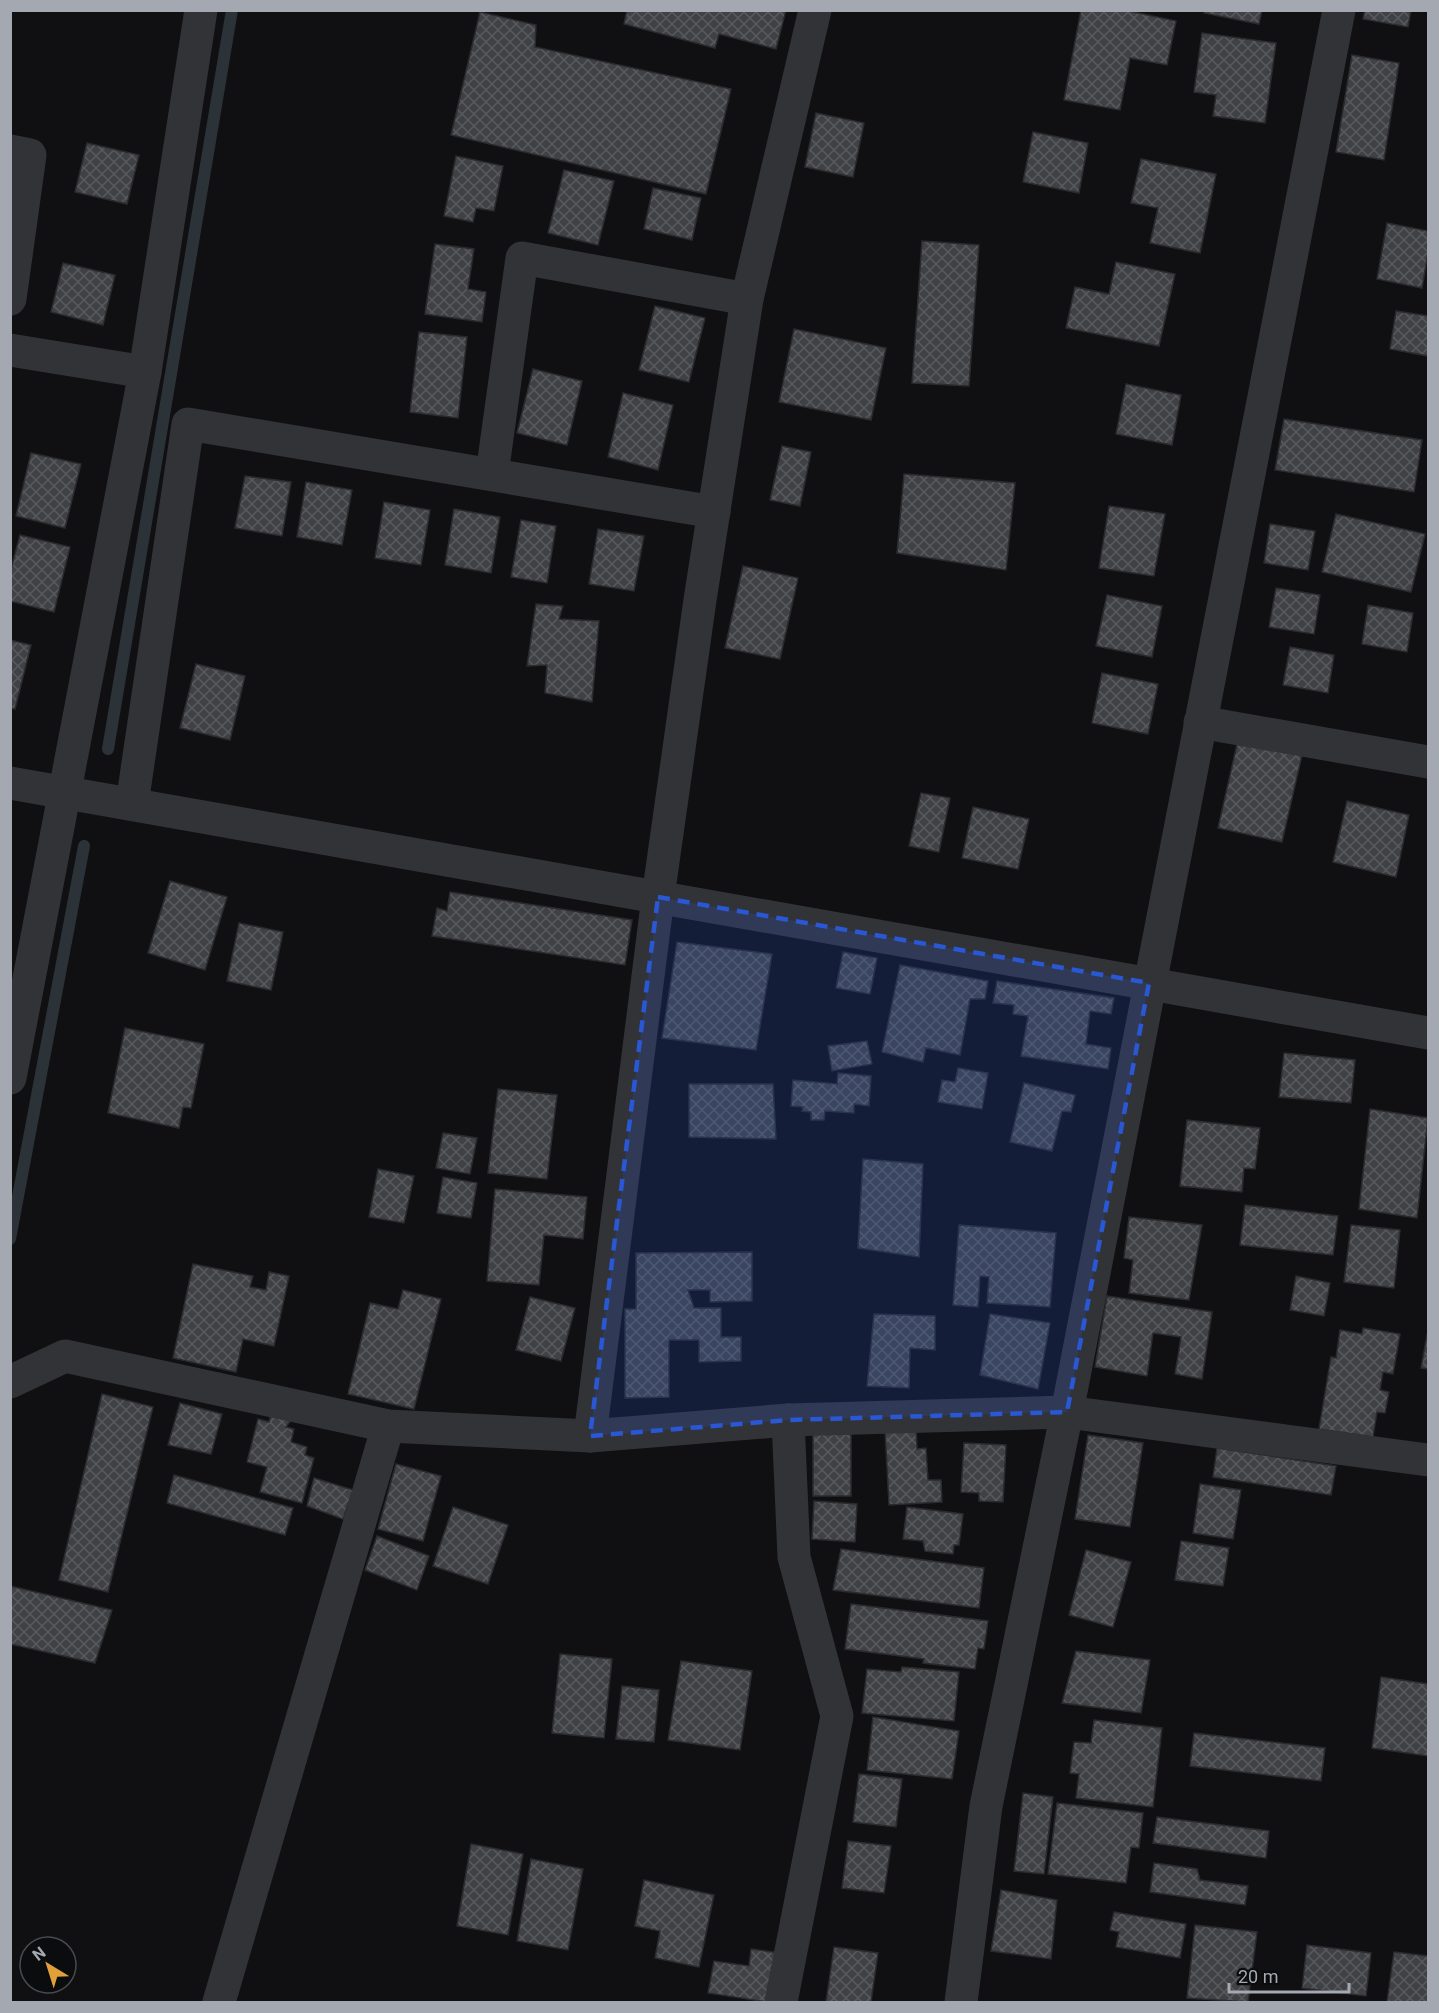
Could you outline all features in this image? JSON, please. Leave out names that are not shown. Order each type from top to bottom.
[{"type":"street","points":[[10,1078],[67,793],[145,372],[201,10]]},
{"type":"street","points":[[590,1436],[658,897],[747,299],[815,10]]},
{"type":"street","points":[[962,2002],[986,1806],[1067,1412],[1338,10]]},
{"type":"street","points":[[10,151],[30,154],[10,299]]},
{"type":"street","points":[[492,474],[522,258],[747,299]]},
{"type":"street","points":[[10,350],[145,372]]},
{"type":"street","points":[[132,804],[188,424],[714,512]]},
{"type":"street","points":[[1200,722],[1428,762]]},
{"type":"street","points":[[10,783],[1428,1033]]},
{"type":"street","points":[[10,1382],[65,1356],[388,1426],[590,1436],[788,1420],[1067,1412],[1428,1460]]},
{"type":"street","points":[[781,2002],[837,1716],[794,1557],[788,1420]]},
{"type":"street","points":[[219,2002],[388,1426]]},
{"type":"highlighted area","points":[[658,897],[1149,983],[1067,1412],[788,1420],[590,1436]]},
{"type":"building","points":[[627,10],[786,10],[776,49],[719,34],[715,48],[624,24]]},
{"type":"building","points":[[1081,10],[1124,10],[1176,21],[1167,65],[1130,58],[1120,110],[1064,100]]},
{"type":"building","points":[[1204,10],[1262,10],[1259,24],[1204,13]]},
{"type":"building","points":[[1365,10],[1411,10],[1408,27],[1363,19]]},
{"type":"building","points":[[480,12],[536,25],[535,47],[731,89],[706,194],[451,135]]},
{"type":"building","points":[[1202,33],[1276,43],[1265,123],[1213,116],[1216,95],[1194,92]]},
{"type":"building","points":[[1352,55],[1399,63],[1384,160],[1336,152]]},
{"type":"building","points":[[816,113],[864,123],[853,177],[805,167]]},
{"type":"building","points":[[1033,132],[1088,143],[1079,193],[1023,182]]},
{"type":"building","points":[[87,143],[139,155],[127,204],[75,192]]},
{"type":"building","points":[[456,156],[503,166],[494,211],[476,208],[473,222],[444,216]]},
{"type":"building","points":[[1141,159],[1216,174],[1200,253],[1150,243],[1158,208],[1131,203]]},
{"type":"building","points":[[564,170],[614,181],[598,245],[548,233]]},
{"type":"building","points":[[653,188],[701,198],[692,240],[644,229]]},
{"type":"building","points":[[1387,223],[1428,231],[1428,253],[1422,288],[1377,279]]},
{"type":"building","points":[[922,241],[979,245],[969,386],[912,383]]},
{"type":"building","points":[[435,244],[474,249],[468,289],[486,292],[482,322],[425,314]]},
{"type":"building","points":[[1116,262],[1175,274],[1159,346],[1066,328],[1075,287],[1109,294]]},
{"type":"building","points":[[63,263],[115,275],[103,325],[51,312]]},
{"type":"building","points":[[655,306],[705,318],[689,382],[639,370]]},
{"type":"building","points":[[1396,311],[1428,316],[1428,356],[1390,349]]},
{"type":"building","points":[[794,329],[886,348],[871,420],[779,402]]},
{"type":"building","points":[[419,332],[467,337],[458,418],[410,412]]},
{"type":"building","points":[[533,369],[582,381],[567,445],[517,433]]},
{"type":"building","points":[[1126,384],[1181,395],[1172,445],[1116,434]]},
{"type":"building","points":[[623,393],[673,405],[658,470],[608,457]]},
{"type":"building","points":[[1284,419],[1422,440],[1414,492],[1275,470]]},
{"type":"building","points":[[782,446],[811,452],[800,506],[770,500]]},
{"type":"building","points":[[31,453],[81,464],[65,528],[16,516]]},
{"type":"building","points":[[904,474],[1015,483],[1006,570],[897,553]]},
{"type":"building","points":[[245,476],[291,482],[282,536],[235,528]]},
{"type":"building","points":[[306,482],[352,490],[342,545],[297,537]]},
{"type":"building","points":[[384,502],[430,510],[421,565],[375,558]]},
{"type":"building","points":[[1109,506],[1165,514],[1154,576],[1099,568]]},
{"type":"building","points":[[454,509],[500,517],[491,573],[445,565]]},
{"type":"building","points":[[1336,514],[1425,534],[1411,592],[1322,572]]},
{"type":"building","points":[[521,520],[556,526],[547,583],[511,577]]},
{"type":"building","points":[[1270,524],[1315,531],[1308,570],[1264,563]]},
{"type":"building","points":[[598,529],[644,536],[634,591],[589,584]]},
{"type":"building","points":[[20,535],[70,547],[54,612],[10,601],[10,573]]},
{"type":"building","points":[[743,566],[798,578],[780,659],[725,648]]},
{"type":"building","points":[[1276,588],[1320,595],[1314,634],[1269,627]]},
{"type":"building","points":[[1107,595],[1162,606],[1152,657],[1096,646]]},
{"type":"building","points":[[536,604],[563,606],[559,619],[599,621],[592,702],[545,693],[547,665],[527,666]]},
{"type":"building","points":[[1368,605],[1413,613],[1407,652],[1362,644]]},
{"type":"building","points":[[10,640],[31,645],[15,709],[10,708]]},
{"type":"building","points":[[1290,647],[1334,655],[1328,693],[1283,685]]},
{"type":"building","points":[[196,664],[245,676],[230,740],[180,728]]},
{"type":"building","points":[[1102,673],[1158,684],[1148,734],[1092,723]]},
{"type":"building","points":[[1238,740],[1302,755],[1282,842],[1218,828]]},
{"type":"building","points":[[921,793],[950,798],[939,852],[909,846]]},
{"type":"building","points":[[1347,801],[1409,815],[1396,877],[1333,862]]},
{"type":"building","points":[[973,807],[1029,819],[1018,869],[962,858]]},
{"type":"building","points":[[170,881],[227,897],[205,970],[148,953]]},
{"type":"building","points":[[450,892],[632,920],[625,965],[432,936],[437,908],[447,911]]},
{"type":"building","points":[[239,923],[283,932],[271,990],[227,981]]},
{"type":"building","points":[[677,942],[772,954],[756,1050],[662,1038]]},
{"type":"building","points":[[843,952],[877,958],[870,994],[836,988]]},
{"type":"building","points":[[900,965],[988,981],[985,999],[970,999],[960,1055],[926,1048],[923,1062],[882,1052]]},
{"type":"building","points":[[997,981],[1114,998],[1111,1014],[1090,1011],[1086,1044],[1111,1048],[1108,1069],[1021,1056],[1028,1016],[1013,1014],[1014,1005],[993,1003]]},
{"type":"building","points":[[125,1028],[204,1044],[191,1108],[183,1107],[179,1128],[108,1113]]},
{"type":"building","points":[[867,1041],[872,1064],[832,1071],[828,1046]]},
{"type":"building","points":[[1284,1053],[1355,1060],[1351,1103],[1279,1097]]},
{"type":"building","points":[[958,1068],[988,1073],[982,1109],[938,1102],[942,1080],[955,1082]]},
{"type":"building","points":[[838,1073],[871,1076],[869,1106],[854,1104],[854,1113],[825,1111],[824,1120],[811,1120],[811,1112],[802,1111],[803,1107],[791,1106],[793,1080],[837,1084]]},
{"type":"building","points":[[1024,1083],[1075,1095],[1071,1112],[1062,1111],[1052,1151],[1010,1142]]},
{"type":"building","points":[[689,1084],[773,1084],[776,1139],[689,1137]]},
{"type":"building","points":[[498,1089],[557,1095],[547,1179],[488,1173]]},
{"type":"building","points":[[1370,1109],[1428,1118],[1417,1218],[1359,1209]]},
{"type":"building","points":[[1187,1120],[1260,1128],[1255,1169],[1244,1168],[1242,1192],[1180,1186]]},
{"type":"building","points":[[443,1133],[477,1138],[470,1174],[436,1168]]},
{"type":"building","points":[[863,1159],[923,1164],[919,1257],[858,1248]]},
{"type":"building","points":[[378,1169],[414,1176],[404,1223],[369,1217]]},
{"type":"building","points":[[443,1177],[477,1183],[471,1218],[437,1213]]},
{"type":"building","points":[[495,1189],[587,1197],[583,1239],[544,1235],[539,1285],[487,1281]]},
{"type":"building","points":[[1245,1205],[1338,1216],[1333,1255],[1240,1245]]},
{"type":"building","points":[[1129,1217],[1202,1225],[1189,1300],[1129,1293],[1133,1260],[1124,1258]]},
{"type":"building","points":[[959,1225],[1056,1233],[1050,1307],[987,1303],[989,1277],[980,1276],[978,1307],[953,1305]]},
{"type":"building","points":[[1351,1225],[1400,1230],[1394,1288],[1344,1282]]},
{"type":"building","points":[[752,1252],[752,1301],[710,1302],[710,1290],[688,1290],[694,1308],[721,1308],[721,1337],[741,1337],[741,1361],[699,1362],[699,1340],[669,1340],[669,1397],[625,1398],[625,1309],[636,1309],[636,1253]]},
{"type":"building","points":[[193,1264],[253,1276],[250,1287],[266,1290],[269,1272],[289,1276],[274,1346],[243,1339],[236,1372],[173,1358]]},
{"type":"building","points":[[1296,1276],[1330,1283],[1324,1316],[1290,1310]]},
{"type":"building","points":[[403,1290],[441,1299],[414,1409],[348,1394],[370,1303],[398,1309]]},
{"type":"building","points":[[1107,1296],[1212,1312],[1202,1379],[1175,1374],[1181,1337],[1153,1333],[1147,1376],[1095,1367]]},
{"type":"building","points":[[530,1297],[575,1308],[561,1361],[516,1350]]},
{"type":"building","points":[[874,1314],[935,1316],[935,1350],[910,1348],[909,1388],[867,1386]]},
{"type":"building","points":[[990,1314],[1050,1323],[1038,1389],[980,1375]]},
{"type":"building","points":[[1363,1328],[1400,1334],[1393,1374],[1383,1372],[1380,1390],[1389,1392],[1385,1413],[1377,1412],[1373,1437],[1319,1429],[1331,1357],[1336,1358],[1340,1330],[1362,1334]]},
{"type":"building","points":[[1428,1336],[1428,1369],[1421,1368]]},
{"type":"building","points":[[102,1394],[153,1407],[108,1592],[59,1580]]},
{"type":"building","points":[[180,1403],[222,1414],[211,1454],[168,1445]]},
{"type":"building","points":[[271,1415],[291,1420],[286,1427],[294,1429],[291,1442],[307,1447],[305,1455],[314,1458],[302,1503],[260,1492],[267,1467],[247,1462],[258,1419],[269,1422]]},
{"type":"building","points":[[916,1428],[917,1449],[926,1448],[928,1480],[941,1480],[942,1502],[889,1505],[885,1430]]},
{"type":"building","points":[[813,1434],[851,1434],[851,1496],[813,1496]]},
{"type":"building","points":[[1088,1435],[1143,1443],[1130,1527],[1075,1519]]},
{"type":"building","points":[[964,1443],[1006,1445],[1003,1502],[979,1501],[979,1493],[961,1492]]},
{"type":"building","points":[[1217,1448],[1336,1466],[1331,1495],[1213,1477]]},
{"type":"building","points":[[396,1464],[441,1476],[423,1541],[378,1529]]},
{"type":"building","points":[[174,1475],[293,1508],[285,1535],[167,1503]]},
{"type":"building","points":[[314,1478],[353,1490],[343,1519],[307,1506]]},
{"type":"building","points":[[1200,1484],[1241,1490],[1233,1539],[1193,1533]]},
{"type":"building","points":[[814,1501],[857,1504],[855,1542],[812,1539]]},
{"type":"building","points":[[453,1507],[508,1525],[488,1584],[433,1566]]},
{"type":"building","points":[[907,1507],[963,1514],[959,1545],[954,1545],[953,1554],[925,1551],[923,1541],[903,1539]]},
{"type":"building","points":[[377,1536],[429,1556],[417,1590],[365,1570]]},
{"type":"building","points":[[1181,1541],[1229,1548],[1223,1586],[1175,1580]]},
{"type":"building","points":[[841,1549],[984,1568],[979,1608],[833,1590]]},
{"type":"building","points":[[1086,1550],[1131,1562],[1113,1627],[1069,1615]]},
{"type":"building","points":[[10,1586],[112,1610],[95,1663],[10,1644]]},
{"type":"building","points":[[851,1604],[988,1621],[984,1649],[978,1648],[975,1669],[923,1663],[924,1659],[845,1649]]},
{"type":"building","points":[[1076,1651],[1150,1660],[1141,1713],[1062,1703]]},
{"type":"building","points":[[560,1654],[612,1659],[604,1738],[552,1733]]},
{"type":"building","points":[[681,1661],[752,1671],[740,1750],[668,1740]]},
{"type":"building","points":[[902,1667],[959,1672],[954,1721],[862,1713],[867,1669],[901,1672]]},
{"type":"building","points":[[1381,1677],[1428,1684],[1428,1756],[1372,1748]]},
{"type":"building","points":[[622,1686],[659,1690],[654,1742],[616,1739]]},
{"type":"building","points":[[873,1717],[959,1731],[952,1779],[867,1770]]},
{"type":"building","points":[[1094,1720],[1162,1728],[1153,1807],[1076,1798],[1079,1774],[1070,1773],[1074,1742],[1091,1743]]},
{"type":"building","points":[[1194,1733],[1325,1748],[1321,1781],[1190,1766]]},
{"type":"building","points":[[859,1774],[902,1779],[896,1827],[853,1822]]},
{"type":"building","points":[[1023,1793],[1053,1797],[1044,1874],[1014,1871]]},
{"type":"building","points":[[1057,1803],[1143,1813],[1139,1848],[1131,1847],[1126,1883],[1048,1874]]},
{"type":"building","points":[[1157,1817],[1269,1831],[1266,1858],[1153,1843]]},
{"type":"building","points":[[848,1841],[891,1846],[884,1893],[842,1888]]},
{"type":"building","points":[[471,1844],[523,1854],[508,1935],[457,1926]]},
{"type":"building","points":[[531,1859],[583,1869],[568,1950],[517,1941]]},
{"type":"building","points":[[1154,1863],[1197,1869],[1200,1880],[1248,1886],[1245,1905],[1150,1892]]},
{"type":"building","points":[[644,1880],[714,1895],[699,1967],[655,1958],[660,1931],[635,1926]]},
{"type":"building","points":[[1001,1890],[1057,1900],[1051,1959],[991,1951]]},
{"type":"building","points":[[1114,1912],[1186,1924],[1180,1958],[1116,1947],[1119,1932],[1110,1930]]},
{"type":"building","points":[[1195,1925],[1257,1932],[1248,2002],[1187,1998]]},
{"type":"building","points":[[1307,1945],[1371,1953],[1366,1996],[1302,1988]]},
{"type":"building","points":[[834,1947],[878,1953],[871,2002],[826,2002]]},
{"type":"building","points":[[751,1949],[779,1953],[767,2002],[708,1993],[714,1961],[749,1966]]},
{"type":"building","points":[[1394,1952],[1428,1956],[1428,2002],[1387,2002]]},
{"type":"waterway","points":[[108,749],[232,10]]},
{"type":"waterway","points":[[10,1239],[84,846]]}]
